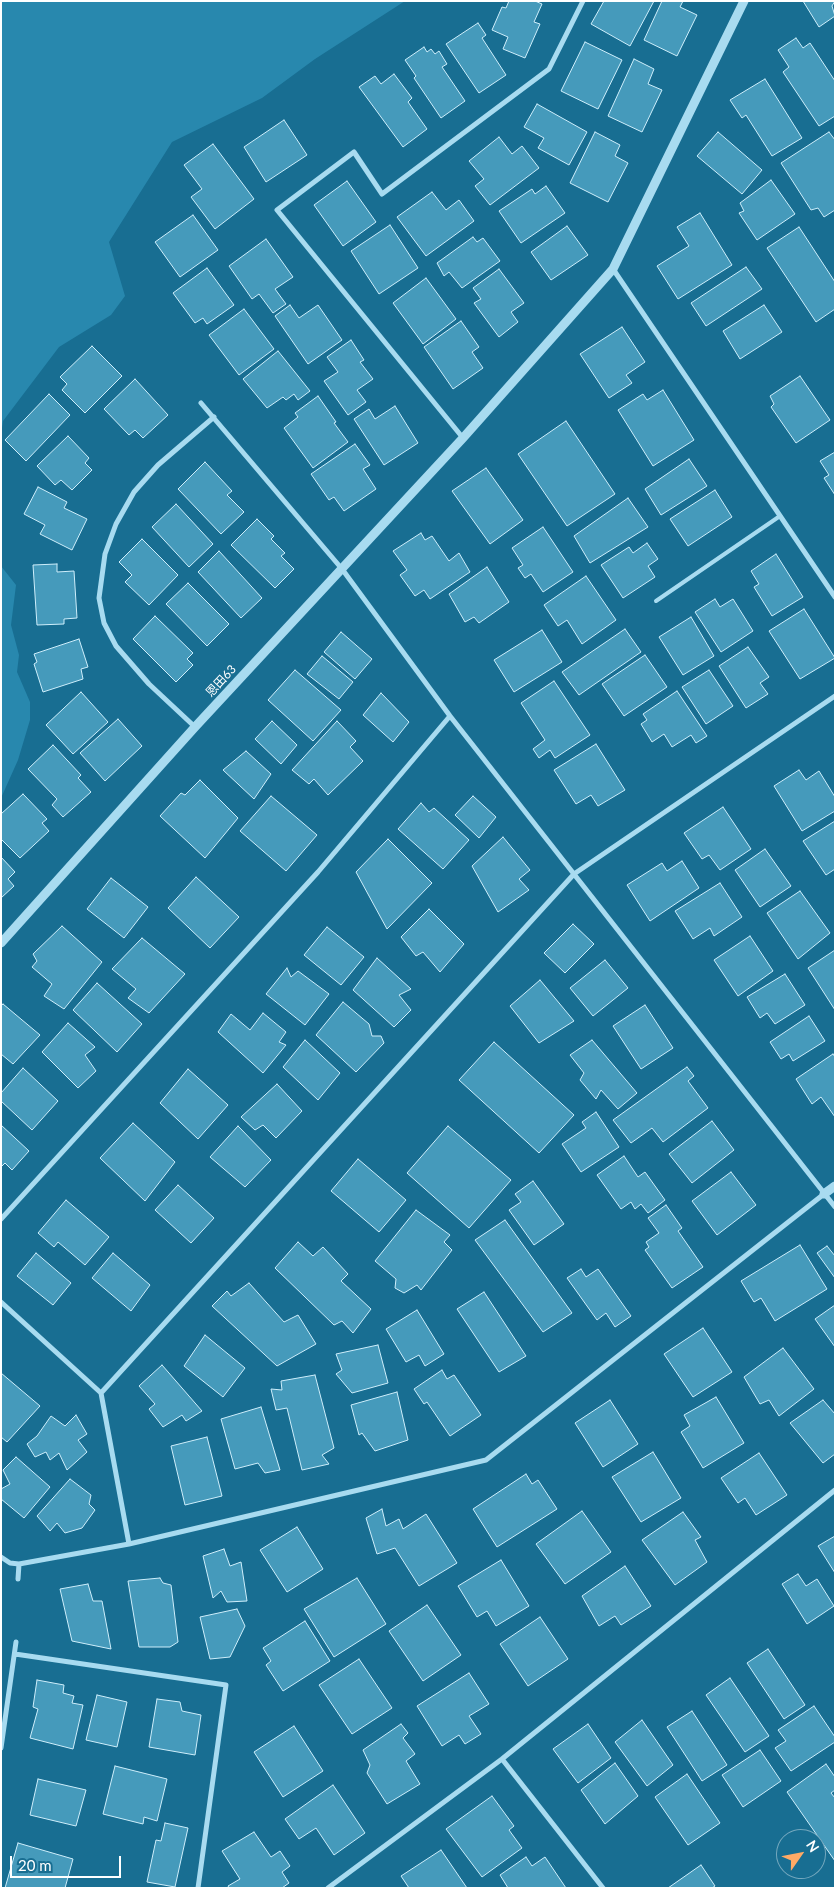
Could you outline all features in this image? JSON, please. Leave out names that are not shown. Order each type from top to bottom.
[{"type":"street","points":[[463,438],[277,210],[354,152],[382,194],[549,69],[583,1]]},
{"type":"street","name":"恩田63","points":[[1,944],[195,727],[463,438],[613,269],[744,1]]},
{"type":"street","points":[[613,269],[835,597]]},
{"type":"street","points":[[201,403],[342,569],[450,716],[835,1207]]},
{"type":"street","points":[[195,727],[149,684],[116,646],[104,623],[99,598],[105,554],[116,524],[134,492],[158,465],[214,417]]},
{"type":"street","points":[[101,1393],[574,874],[835,696]]},
{"type":"street","points":[[1,1219],[318,872],[450,716]]},
{"type":"street","points":[[1,1557],[10,1563],[19,1564],[129,1544],[486,1460],[835,1186]]},
{"type":"street","points":[[1,1302],[101,1393],[129,1544]]},
{"type":"street","points":[[328,1888],[502,1759],[835,1490]]},
{"type":"street","points":[[18,1579],[19,1564]]},
{"type":"street","points":[[1,1748],[16,1642]]},
{"type":"street","points":[[15,1654],[226,1685],[198,1888]]},
{"type":"street","points":[[502,1759],[603,1888]]},
{"type":"lane","points":[[656,601],[780,516]]},
{"type":"shaded area","points":[[1,1],[405,1],[315,59],[262,98],[172,142],[109,242],[125,296],[111,315],[59,347],[3,421],[1,435]]},
{"type":"shaded area","points":[[1,566],[16,585],[11,625],[19,655],[17,672],[30,702],[30,720],[18,760],[1,798]]},
{"type":"building","points":[[509,1],[535,1],[542,4],[534,22],[540,24],[525,58],[503,49],[508,37],[492,30],[502,7],[506,8]]},
{"type":"building","points":[[604,1],[654,1],[630,46],[591,24]]},
{"type":"building","points":[[662,1],[683,1],[680,7],[697,15],[677,56],[644,40]]},
{"type":"building","points":[[803,1],[835,1],[832,6],[835,16],[819,27]]},
{"type":"building","points":[[478,23],[486,35],[482,38],[506,75],[479,93],[446,44]]},
{"type":"building","points":[[796,38],[803,48],[810,43],[835,81],[835,116],[819,126],[783,72],[789,67],[778,50]]},
{"type":"building","points":[[585,42],[622,60],[598,109],[561,91]]},
{"type":"building","points":[[424,47],[427,52],[431,49],[435,54],[439,51],[447,64],[442,67],[465,101],[441,118],[414,78],[416,76],[405,60]]},
{"type":"building","points":[[634,59],[654,69],[648,84],[662,90],[642,132],[608,116]]},
{"type":"building","points":[[394,74],[412,98],[408,102],[427,129],[403,147],[359,87],[375,76],[381,84]]},
{"type":"building","points":[[765,79],[802,138],[772,156],[746,115],[742,118],[730,100]]},
{"type":"building","points":[[537,104],[587,132],[569,165],[538,148],[544,138],[524,127]]},
{"type":"building","points":[[284,120],[307,155],[266,182],[244,147]]},
{"type":"building","points":[[595,132],[620,145],[615,156],[628,163],[608,202],[570,183]]},
{"type":"building","points":[[718,132],[762,170],[742,194],[697,156]]},
{"type":"building","points":[[829,132],[835,140],[835,210],[824,217],[818,208],[811,210],[781,163]]},
{"type":"building","points":[[499,137],[512,154],[522,146],[539,168],[490,205],[475,186],[484,179],[469,161]]},
{"type":"building","points":[[213,144],[254,199],[215,229],[191,197],[202,189],[184,165]]},
{"type":"building","points":[[771,180],[795,214],[757,240],[739,213],[744,211],[740,203]]},
{"type":"building","points":[[347,181],[376,222],[343,246],[314,205]]},
{"type":"building","points":[[546,186],[565,213],[521,243],[499,211],[532,189],[535,194]]},
{"type":"building","points":[[432,192],[446,210],[459,200],[474,221],[426,256],[397,217]]},
{"type":"building","points":[[700,213],[732,265],[678,299],[657,266],[689,246],[677,227]]},
{"type":"building","points":[[193,215],[218,250],[180,277],[155,242]]},
{"type":"building","points":[[390,225],[418,268],[379,294],[351,251]]},
{"type":"building","points":[[567,226],[588,255],[551,280],[531,252]]},
{"type":"building","points":[[799,227],[835,282],[835,309],[816,322],[767,248]]},
{"type":"building","points":[[473,237],[477,242],[483,238],[500,261],[462,288],[449,272],[444,276],[437,263]]},
{"type":"building","points":[[266,239],[293,277],[275,289],[286,304],[273,313],[259,294],[252,299],[229,266]]},
{"type":"building","points":[[746,267],[762,289],[706,326],[691,303]]},
{"type":"building","points":[[207,268],[234,305],[207,324],[203,318],[195,323],[173,293]]},
{"type":"building","points":[[499,269],[524,303],[511,312],[518,322],[499,337],[474,303],[481,299],[473,288]]},
{"type":"building","points":[[426,278],[456,319],[423,344],[393,303]]},
{"type":"building","points":[[290,305],[299,318],[318,305],[342,340],[308,364],[275,316]]},
{"type":"building","points":[[764,305],[782,332],[740,359],[723,331]]},
{"type":"building","points":[[244,309],[274,349],[239,375],[209,335]]},
{"type":"building","points":[[461,321],[479,347],[472,352],[483,368],[453,389],[424,347]]},
{"type":"building","points":[[622,327],[645,362],[626,375],[632,383],[609,398],[580,354]]},
{"type":"building","points":[[351,340],[364,360],[360,362],[373,379],[357,390],[366,402],[348,415],[324,381],[338,372],[327,357]]},
{"type":"building","points":[[92,346],[122,376],[85,413],[62,390],[67,384],[60,377]]},
{"type":"building","points":[[278,351],[310,391],[298,400],[294,394],[286,400],[283,397],[267,408],[243,379]]},
{"type":"building","points":[[800,376],[830,420],[796,443],[771,407],[774,404],[770,396]]},
{"type":"building","points":[[135,379],[168,415],[143,438],[135,430],[129,435],[104,409]]},
{"type":"building","points":[[663,390],[694,440],[653,466],[618,410],[643,394],[647,400]]},
{"type":"building","points":[[49,394],[70,415],[26,461],[5,440]]},
{"type":"building","points":[[318,396],[348,442],[313,468],[284,428],[298,417],[295,413]]},
{"type":"building","points":[[395,406],[418,443],[384,465],[354,419],[369,409],[375,419]]},
{"type":"building","points":[[566,421],[615,494],[567,526],[518,454]]},
{"type":"building","points":[[68,436],[89,458],[85,463],[92,470],[72,490],[61,480],[55,485],[37,466]]},
{"type":"building","points":[[355,444],[370,465],[363,469],[376,489],[344,511],[334,497],[329,500],[311,474]]},
{"type":"building","points":[[835,452],[835,495],[824,478],[829,475],[820,461]]},
{"type":"building","points":[[689,459],[707,486],[661,515],[645,489]]},
{"type":"building","points":[[205,462],[232,491],[227,495],[244,512],[221,534],[178,489]]},
{"type":"building","points":[[486,468],[523,520],[490,544],[452,491]]},
{"type":"building","points":[[38,487],[67,502],[64,508],[87,519],[72,550],[40,534],[45,525],[24,514]]},
{"type":"building","points":[[715,490],[732,517],[688,546],[670,519]]},
{"type":"building","points":[[628,498],[648,527],[590,563],[574,536]]},
{"type":"building","points":[[176,504],[213,544],[189,567],[152,527]]},
{"type":"building","points":[[257,519],[274,536],[271,539],[285,553],[281,556],[294,569],[275,588],[231,545]]},
{"type":"building","points":[[543,527],[573,572],[543,592],[531,574],[525,578],[518,568],[523,565],[512,548]]},
{"type":"building","points":[[421,533],[425,540],[432,536],[449,561],[459,553],[470,572],[430,599],[424,590],[415,596],[400,575],[407,570],[393,551]]},
{"type":"building","points":[[142,539],[178,575],[149,605],[125,582],[132,575],[119,562]]},
{"type":"building","points":[[647,543],[658,559],[648,566],[655,577],[623,598],[601,565],[629,547],[633,553]]},
{"type":"building","points":[[219,551],[262,598],[241,618],[198,572]]},
{"type":"building","points":[[776,554],[803,597],[772,616],[754,587],[759,584],[751,571]]},
{"type":"building","points":[[57,564],[57,572],[74,571],[77,618],[64,619],[64,624],[37,625],[33,565]]},
{"type":"building","points":[[487,567],[509,602],[479,623],[474,617],[465,622],[449,594]]},
{"type":"building","points":[[586,576],[616,620],[582,644],[567,620],[558,626],[544,605]]},
{"type":"building","points":[[188,583],[229,624],[207,646],[166,604]]},
{"type":"building","points":[[715,599],[720,607],[733,599],[753,631],[721,652],[695,612]]},
{"type":"building","points":[[804,609],[835,658],[800,679],[769,631]]},
{"type":"building","points":[[155,616],[193,653],[187,659],[193,665],[176,682],[133,639]]},
{"type":"building","points":[[691,617],[714,656],[683,675],[659,637]]},
{"type":"building","points":[[625,629],[641,652],[579,695],[562,672]]},
{"type":"building","points":[[542,630],[562,662],[514,692],[494,660]]},
{"type":"building","points":[[341,632],[372,659],[355,679],[324,652]]},
{"type":"building","points":[[79,639],[88,667],[81,669],[83,679],[43,692],[34,664],[37,662],[34,654]]},
{"type":"building","points":[[748,647],[769,677],[760,683],[768,694],[746,708],[719,666]]},
{"type":"building","points":[[645,655],[667,687],[624,716],[602,684]]},
{"type":"building","points":[[322,656],[353,682],[339,699],[307,674]]},
{"type":"building","points":[[295,670],[341,710],[313,741],[268,700]]},
{"type":"building","points":[[709,670],[733,706],[706,724],[682,687]]},
{"type":"building","points":[[554,681],[590,735],[555,758],[550,750],[539,758],[533,749],[545,740],[521,703]]},
{"type":"building","points":[[677,691],[707,736],[696,743],[691,735],[672,747],[664,734],[652,742],[641,724],[647,720],[643,714]]},
{"type":"building","points":[[81,692],[108,722],[73,754],[46,725]]},
{"type":"building","points":[[381,693],[409,722],[393,742],[363,715]]},
{"type":"building","points":[[118,719],[142,746],[105,781],[80,753]]},
{"type":"building","points":[[272,721],[297,745],[281,764],[255,739]]},
{"type":"building","points":[[337,721],[356,741],[350,747],[363,761],[328,795],[314,779],[309,784],[292,770]]},
{"type":"building","points":[[596,744],[625,790],[598,806],[591,795],[576,804],[554,770]]},
{"type":"building","points":[[53,745],[81,775],[78,778],[91,792],[63,817],[52,805],[57,799],[28,769]]},
{"type":"building","points":[[246,751],[271,774],[254,799],[223,770]]},
{"type":"building","points":[[799,770],[806,780],[819,771],[835,797],[835,811],[802,831],[774,786]]},
{"type":"building","points":[[200,780],[238,818],[205,858],[160,816],[181,793],[185,795]]},
{"type":"building","points":[[23,794],[47,819],[42,823],[49,831],[20,858],[1,839],[1,814]]},
{"type":"building","points":[[271,796],[317,835],[286,871],[240,831]]},
{"type":"building","points":[[473,796],[496,817],[479,838],[455,815]]},
{"type":"building","points":[[421,803],[429,812],[434,808],[469,840],[443,869],[398,829]]},
{"type":"building","points":[[723,807],[751,849],[720,870],[709,855],[702,859],[684,833]]},
{"type":"building","points":[[835,821],[835,869],[826,875],[803,841]]},
{"type":"building","points":[[503,837],[530,870],[519,879],[529,890],[498,912],[472,866]]},
{"type":"building","points":[[388,839],[432,883],[387,929],[356,872]]},
{"type":"building","points":[[765,849],[791,886],[760,907],[735,870]]},
{"type":"building","points":[[1,857],[15,872],[8,879],[14,886],[1,898]]},
{"type":"building","points":[[682,861],[699,888],[650,921],[627,885],[662,863],[667,871]]},
{"type":"building","points":[[196,877],[239,917],[210,948],[168,908]]},
{"type":"building","points":[[111,878],[148,907],[124,938],[87,909]]},
{"type":"building","points":[[720,883],[742,917],[714,936],[710,928],[693,939],[675,911]]},
{"type":"building","points":[[800,891],[830,933],[798,959],[767,913]]},
{"type":"building","points":[[429,909],[464,944],[440,972],[423,952],[416,956],[401,937]]},
{"type":"building","points":[[573,924],[594,944],[565,973],[544,953]]},
{"type":"building","points":[[62,926],[102,962],[64,1009],[44,996],[52,984],[32,967],[37,961],[33,954]]},
{"type":"building","points":[[327,927],[364,957],[341,985],[304,955]]},
{"type":"building","points":[[750,936],[773,971],[738,996],[714,960]]},
{"type":"building","points":[[142,938],[185,974],[149,1013],[128,998],[136,989],[112,969]]},
{"type":"building","points":[[835,950],[835,1010],[808,968]]},
{"type":"building","points":[[377,958],[411,989],[399,995],[411,1010],[394,1027],[353,990]]},
{"type":"building","points":[[605,960],[628,988],[593,1016],[570,988]]},
{"type":"building","points":[[287,968],[291,977],[298,971],[329,994],[305,1025],[266,994]]},
{"type":"building","points":[[785,974],[805,1005],[775,1024],[767,1013],[760,1018],[747,997]]},
{"type":"building","points":[[540,980],[574,1021],[539,1043],[510,1006]]},
{"type":"building","points":[[97,983],[142,1024],[117,1052],[73,1010]]},
{"type":"building","points":[[343,1002],[369,1024],[372,1036],[381,1036],[384,1043],[356,1072],[316,1035]]},
{"type":"building","points":[[3,1004],[40,1035],[13,1064],[1,1054],[1,1006]]},
{"type":"building","points":[[645,1005],[673,1048],[641,1069],[613,1026]]},
{"type":"building","points":[[263,1013],[286,1032],[279,1042],[286,1045],[263,1073],[218,1032],[231,1014],[250,1030]]},
{"type":"building","points":[[809,1016],[825,1041],[793,1061],[789,1054],[781,1059],[770,1042]]},
{"type":"building","points":[[68,1023],[95,1047],[85,1055],[96,1071],[78,1088],[42,1052]]},
{"type":"building","points":[[305,1040],[340,1073],[318,1100],[283,1067]]},
{"type":"building","points":[[592,1040],[637,1093],[618,1109],[601,1090],[596,1099],[580,1080],[584,1073],[570,1055]]},
{"type":"building","points":[[494,1042],[574,1115],[539,1153],[459,1080]]},
{"type":"building","points":[[833,1054],[835,1057],[835,1117],[821,1097],[812,1104],[796,1079]]},
{"type":"building","points":[[687,1067],[694,1076],[688,1081],[708,1108],[663,1142],[652,1128],[631,1143],[613,1120]]},
{"type":"building","points":[[23,1068],[58,1101],[32,1130],[1,1101],[1,1093]]},
{"type":"building","points":[[188,1069],[228,1105],[198,1139],[160,1103]]},
{"type":"building","points":[[277,1084],[302,1111],[276,1138],[263,1125],[255,1130],[241,1117]]},
{"type":"building","points":[[596,1112],[619,1147],[581,1172],[562,1144],[586,1128],[582,1122]]},
{"type":"building","points":[[712,1121],[734,1150],[692,1183],[669,1154]]},
{"type":"building","points":[[133,1123],[175,1162],[145,1201],[100,1158]]},
{"type":"building","points":[[1,1125],[29,1151],[12,1170],[5,1163],[1,1167]]},
{"type":"building","points":[[238,1126],[271,1160],[245,1187],[210,1157]]},
{"type":"building","points":[[448,1126],[511,1180],[469,1228],[407,1173]]},
{"type":"building","points":[[624,1156],[638,1177],[645,1172],[665,1200],[648,1213],[641,1204],[635,1209],[631,1202],[621,1209],[597,1175]]},
{"type":"building","points":[[358,1159],[406,1200],[379,1232],[331,1191]]},
{"type":"building","points":[[731,1172],[756,1205],[717,1235],[692,1201]]},
{"type":"building","points":[[533,1181],[564,1224],[534,1245],[509,1210],[521,1202],[515,1194]]},
{"type":"building","points":[[178,1185],[214,1218],[191,1243],[155,1210]]},
{"type":"building","points":[[66,1200],[109,1237],[85,1265],[58,1242],[54,1247],[38,1233]]},
{"type":"building","points":[[666,1205],[682,1228],[678,1231],[703,1267],[672,1288],[645,1250],[649,1247],[646,1242],[659,1233],[648,1218]]},
{"type":"building","points":[[416,1210],[450,1235],[444,1242],[452,1250],[421,1290],[417,1285],[404,1293],[395,1288],[396,1279],[375,1261]]},
{"type":"building","points":[[505,1220],[572,1313],[543,1332],[475,1240]]},
{"type":"building","points":[[298,1242],[313,1256],[323,1247],[348,1274],[341,1281],[371,1309],[353,1333],[342,1321],[334,1325],[275,1268]]},
{"type":"building","points":[[800,1245],[827,1289],[775,1321],[761,1298],[754,1302],[741,1281]]},
{"type":"building","points":[[827,1246],[835,1256],[835,1278],[817,1253]]},
{"type":"building","points":[[36,1253],[71,1283],[53,1305],[17,1276]]},
{"type":"building","points":[[113,1253],[150,1285],[131,1311],[92,1278]]},
{"type":"building","points":[[581,1269],[586,1277],[598,1269],[631,1316],[615,1327],[606,1313],[597,1320],[567,1278]]},
{"type":"building","points":[[249,1283],[284,1322],[298,1315],[316,1344],[277,1366],[212,1306],[227,1291],[231,1296]]},
{"type":"building","points":[[484,1292],[526,1356],[499,1372],[457,1309]]},
{"type":"building","points":[[835,1305],[835,1347],[815,1319]]},
{"type":"building","points":[[417,1310],[444,1354],[425,1366],[419,1355],[406,1362],[386,1329]]},
{"type":"building","points":[[703,1328],[732,1372],[693,1397],[664,1354]]},
{"type":"building","points":[[205,1335],[245,1368],[223,1397],[184,1366]]},
{"type":"building","points":[[378,1345],[388,1383],[352,1393],[336,1374],[342,1370],[336,1354]]},
{"type":"building","points":[[783,1348],[814,1389],[779,1416],[769,1400],[760,1404],[744,1377]]},
{"type":"building","points":[[162,1365],[202,1411],[186,1421],[182,1415],[163,1427],[149,1409],[155,1404],[139,1386]]},
{"type":"building","points":[[442,1370],[447,1379],[454,1375],[481,1415],[450,1436],[427,1402],[424,1404],[414,1389]]},
{"type":"building","points":[[1,1373],[40,1406],[7,1442],[1,1437]]},
{"type":"building","points":[[315,1375],[334,1448],[322,1455],[329,1464],[302,1470],[287,1408],[276,1410],[271,1389],[282,1390],[281,1381]]},
{"type":"building","points":[[397,1392],[408,1440],[375,1451],[362,1433],[359,1435],[351,1405]]},
{"type":"building","points":[[716,1397],[744,1443],[703,1468],[681,1432],[690,1426],[684,1415]]},
{"type":"building","points":[[610,1400],[638,1444],[603,1467],[575,1423]]},
{"type":"building","points":[[823,1400],[835,1414],[835,1454],[823,1463],[790,1423]]},
{"type":"building","points":[[261,1407],[280,1470],[265,1473],[258,1463],[235,1469],[221,1419]]},
{"type":"building","points":[[76,1415],[87,1434],[78,1440],[87,1452],[67,1470],[59,1453],[50,1460],[46,1452],[35,1457],[27,1444],[37,1436],[51,1416],[65,1426]]},
{"type":"building","points":[[207,1437],[222,1496],[185,1505],[171,1446]]},
{"type":"building","points":[[653,1452],[681,1498],[641,1522],[612,1477]]},
{"type":"building","points":[[759,1453],[787,1495],[756,1515],[745,1498],[738,1503],[721,1478]]},
{"type":"building","points":[[16,1457],[50,1487],[24,1518],[1,1499],[1,1489],[10,1484],[3,1470]]},
{"type":"building","points":[[526,1474],[532,1484],[538,1480],[557,1509],[497,1547],[473,1509]]},
{"type":"building","points":[[70,1479],[91,1495],[89,1504],[95,1510],[82,1528],[65,1533],[57,1523],[50,1531],[37,1516]]},
{"type":"building","points":[[382,1509],[386,1526],[399,1519],[403,1529],[426,1514],[457,1563],[419,1586],[395,1548],[377,1554],[366,1518]]},
{"type":"building","points":[[582,1511],[611,1552],[565,1584],[536,1544]]},
{"type":"building","points":[[683,1512],[701,1537],[695,1540],[707,1562],[675,1585],[642,1540]]},
{"type":"building","points":[[297,1527],[323,1569],[287,1592],[260,1550]]},
{"type":"building","points":[[835,1536],[835,1573],[818,1546]]},
{"type":"building","points":[[224,1549],[230,1566],[241,1562],[247,1601],[227,1602],[221,1591],[213,1598],[203,1556]]},
{"type":"building","points":[[501,1560],[529,1606],[496,1626],[487,1611],[477,1617],[458,1586]]},
{"type":"building","points":[[625,1566],[651,1606],[621,1625],[615,1616],[599,1626],[582,1596]]},
{"type":"building","points":[[798,1574],[806,1586],[817,1579],[834,1606],[807,1624],[782,1584]]},
{"type":"building","points":[[160,1578],[163,1583],[171,1585],[178,1642],[170,1647],[139,1647],[128,1581]]},
{"type":"building","points":[[357,1578],[386,1624],[334,1657],[304,1609]]},
{"type":"building","points":[[88,1584],[93,1601],[102,1601],[111,1649],[72,1641],[60,1589]]},
{"type":"building","points":[[427,1605],[461,1655],[423,1681],[389,1631]]},
{"type":"building","points":[[237,1609],[245,1626],[230,1657],[210,1659],[200,1617]]},
{"type":"building","points":[[540,1617],[568,1659],[528,1686],[500,1644]]},
{"type":"building","points":[[305,1621],[330,1661],[283,1691],[266,1665],[271,1661],[263,1648]]},
{"type":"building","points":[[768,1649],[805,1705],[784,1719],[747,1663]]},
{"type":"building","points":[[359,1659],[392,1708],[352,1734],[319,1685]]},
{"type":"building","points":[[469,1673],[489,1704],[469,1716],[481,1734],[465,1744],[459,1735],[442,1746],[417,1706]]},
{"type":"building","points":[[730,1678],[769,1736],[745,1752],[706,1695]]},
{"type":"building","points":[[37,1680],[64,1685],[63,1693],[74,1696],[72,1703],[83,1705],[73,1749],[30,1738],[38,1709],[33,1707]]},
{"type":"building","points":[[97,1695],[127,1702],[117,1747],[86,1740]]},
{"type":"building","points":[[157,1699],[180,1702],[182,1711],[201,1715],[195,1755],[149,1747]]},
{"type":"building","points":[[814,1706],[835,1737],[835,1742],[791,1771],[775,1748],[786,1741],[778,1730]]},
{"type":"building","points":[[692,1711],[727,1765],[702,1781],[667,1727]]},
{"type":"building","points":[[642,1720],[673,1765],[647,1786],[615,1742]]},
{"type":"building","points":[[401,1724],[408,1733],[403,1738],[415,1754],[406,1761],[420,1784],[387,1804],[367,1773],[370,1765],[363,1750]]},
{"type":"building","points":[[588,1724],[611,1758],[578,1783],[553,1749]]},
{"type":"building","points":[[294,1726],[323,1771],[283,1797],[254,1752]]},
{"type":"building","points":[[760,1750],[781,1781],[743,1807],[722,1775]]},
{"type":"building","points":[[615,1763],[638,1796],[605,1824],[581,1790]]},
{"type":"building","points":[[826,1764],[835,1777],[835,1790],[831,1793],[835,1798],[835,1861],[826,1848],[826,1829],[813,1829],[787,1792]]},
{"type":"building","points":[[115,1766],[167,1779],[157,1821],[144,1817],[143,1824],[103,1814]]},
{"type":"building","points":[[687,1774],[720,1823],[688,1845],[655,1797]]},
{"type":"building","points":[[38,1779],[86,1790],[76,1826],[30,1815]]},
{"type":"building","points":[[333,1785],[365,1833],[334,1855],[316,1828],[299,1839],[285,1819]]},
{"type":"building","points":[[492,1796],[514,1826],[509,1830],[522,1848],[482,1877],[446,1829]]},
{"type":"building","points":[[165,1823],[188,1828],[175,1887],[147,1882],[156,1840],[161,1841]]},
{"type":"building","points":[[254,1832],[271,1857],[280,1851],[290,1866],[282,1872],[289,1883],[282,1888],[229,1888],[228,1886],[240,1879],[222,1851]]},
{"type":"building","points":[[18,1843],[73,1859],[65,1888],[5,1888]]},
{"type":"building","points":[[441,1850],[467,1888],[409,1888],[401,1876]]},
{"type":"building","points":[[526,1857],[532,1866],[545,1857],[566,1888],[508,1888],[500,1875]]},
{"type":"building","points":[[701,1865],[715,1886],[712,1888],[668,1888]]}]
